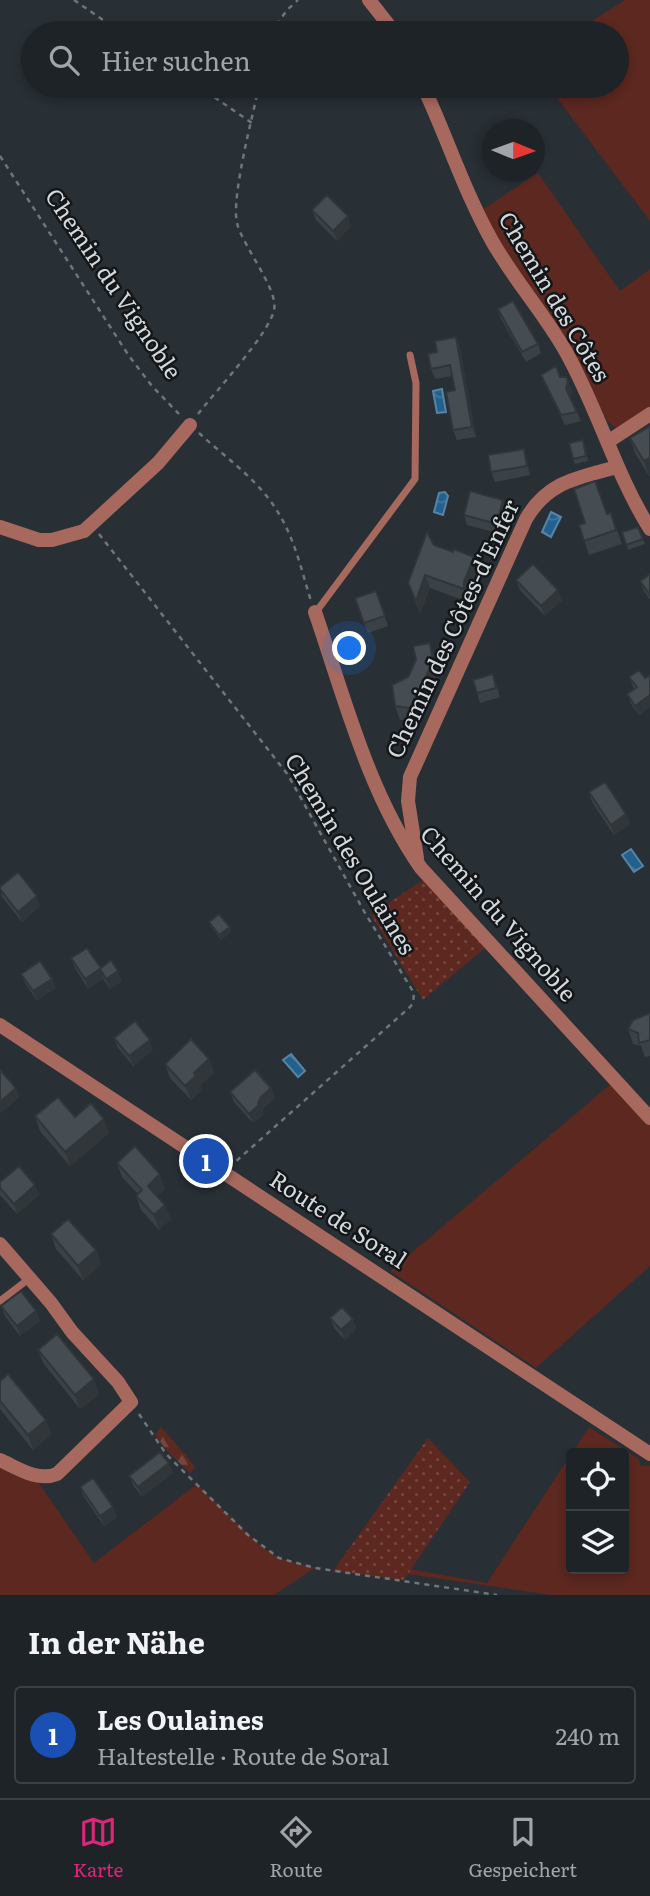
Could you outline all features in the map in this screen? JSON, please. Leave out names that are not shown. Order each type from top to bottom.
[{"type":"street","points":[[369,0],[386,21]]},
{"type":"street","name":"Chemin des Côtes","points":[[428,98],[460,176],[492,241],[565,351],[609,442],[617,467],[650,529]]},
{"type":"street","points":[[609,442],[650,414]]},
{"type":"street","points":[[0,527],[39,540],[52,540],[84,531],[93,526],[158,463],[190,425]]},
{"type":"street","name":"Chemin des Côtes-d'Enfer","points":[[417,863],[408,801],[410,777],[526,519],[541,498],[558,485],[617,467]]},
{"type":"street","name":"Chemin du Vignoble","points":[[315,612],[382,800],[392,823],[417,863],[650,1118]]},
{"type":"street","name":"Route de Soral","points":[[0,1025],[650,1454]]},
{"type":"street","points":[[0,1244],[72,1332],[118,1382],[131,1402],[57,1474],[49,1477],[34,1476],[0,1460]]},
{"type":"lane","points":[[315,612],[415,479],[416,383],[410,355]]},
{"type":"lane","points":[[0,1301],[30,1278]]},
{"type":"path","points":[[74,0],[105,21]]},
{"type":"path","points":[[279,21],[298,0]]},
{"type":"path","points":[[216,98],[252,123]]},
{"type":"path","points":[[190,425],[252,347],[274,311],[273,293],[245,244],[236,221],[237,198],[257,98]]},
{"type":"path","name":"Chemin du Vignoble","points":[[0,156],[129,356],[152,386],[262,492],[280,514],[315,612]]},
{"type":"path","name":"Chemin des Oulaines","points":[[93,526],[288,775],[365,913],[415,993],[410,1007],[224,1172]]},
{"type":"path","points":[[131,1402],[166,1454],[248,1535],[279,1558],[315,1568],[497,1595]]},
{"type":"green space","points":[[625,0],[650,0],[650,221],[557,98],[629,98],[629,21],[592,21]]},
{"type":"green space","points":[[524,182],[544,182],[620,291],[650,269],[650,408],[617,429],[608,422],[569,350],[518,276],[482,210]]},
{"type":"green space","points":[[424,879],[485,948],[423,1000],[371,915]]},
{"type":"green space","points":[[612,1083],[650,1124],[650,1266],[536,1368],[390,1271]]},
{"type":"green space","points":[[161,1427],[195,1466],[191,1474],[155,1435]]},
{"type":"green space","points":[[589,1427],[622,1448],[575,1448]]},
{"type":"green space","points":[[428,1438],[470,1482],[404,1580],[333,1571]]},
{"type":"green space","points":[[629,1453],[639,1459],[640,1466],[650,1466],[650,1595],[551,1595],[407,1574],[410,1569],[487,1583],[566,1462],[566,1574],[629,1574]]},
{"type":"green space","points":[[0,1465],[38,1482],[94,1563],[197,1484],[263,1548],[279,1558],[315,1568],[274,1595],[0,1595]]},
{"type":"water","points":[[442,389],[446,412],[437,413],[433,391]]},
{"type":"water","points":[[445,492],[448,496],[443,515],[434,512],[439,493]]},
{"type":"water","points":[[551,512],[561,517],[551,537],[542,532]]},
{"type":"water","points":[[631,849],[643,866],[634,872],[622,855]]},
{"type":"water","points":[[291,1054],[305,1071],[298,1077],[283,1060]]},
{"type":"building","points":[[327,195],[348,216],[333,231],[312,210]]},
{"type":"building","points":[[513,301],[538,344],[522,352],[498,309]]},
{"type":"building","points":[[456,337],[472,427],[453,430],[446,392],[455,390],[450,365],[431,369],[428,354],[437,352],[435,341]]},
{"type":"building","points":[[556,366],[560,377],[566,377],[568,381],[566,389],[577,412],[561,415],[541,375]]},
{"type":"building","points":[[650,426],[650,458],[644,461],[630,438]]},
{"type":"building","points":[[583,440],[586,456],[573,459],[569,443]]},
{"type":"building","points":[[524,449],[527,466],[491,472],[488,455]]},
{"type":"building","points":[[595,481],[607,514],[611,513],[616,530],[584,541],[579,525],[585,523],[574,489]]},
{"type":"building","points":[[470,491],[503,500],[497,524],[464,515]]},
{"type":"building","points":[[638,527],[643,539],[626,545],[622,532]]},
{"type":"building","points":[[427,532],[434,545],[474,557],[464,589],[425,575],[416,601],[408,583]]},
{"type":"building","points":[[533,564],[558,590],[541,606],[516,580]]},
{"type":"building","points":[[650,574],[650,595],[640,581]]},
{"type":"building","points":[[376,591],[385,616],[364,623],[355,598]]},
{"type":"building","points":[[430,643],[433,662],[410,708],[395,706],[392,685],[408,677],[416,660],[413,646]]},
{"type":"building","points":[[639,670],[645,678],[650,675],[650,695],[635,706],[627,694],[637,687],[629,677]]},
{"type":"building","points":[[493,674],[496,688],[477,693],[473,680]]},
{"type":"building","points":[[605,782],[626,814],[611,825],[589,792]]},
{"type":"building","points":[[18,872],[37,896],[18,912],[0,887]]},
{"type":"building","points":[[219,914],[230,927],[219,935],[209,922]]},
{"type":"building","points":[[87,948],[101,968],[111,960],[118,971],[106,979],[100,969],[85,979],[71,958]]},
{"type":"building","points":[[40,961],[52,979],[33,991],[21,974]]},
{"type":"building","points":[[650,1013],[650,1040],[639,1043],[638,1033],[628,1029],[633,1020]]},
{"type":"building","points":[[135,1021],[150,1040],[129,1056],[114,1038]]},
{"type":"building","points":[[191,1039],[209,1059],[185,1086],[165,1064]]},
{"type":"building","points":[[0,1070],[16,1088],[0,1102]]},
{"type":"building","points":[[255,1070],[271,1088],[249,1114],[230,1092]]},
{"type":"building","points":[[58,1097],[75,1117],[91,1103],[104,1119],[65,1152],[35,1116]]},
{"type":"building","points":[[135,1146],[160,1174],[148,1186],[165,1205],[154,1215],[136,1196],[142,1190],[117,1163]]},
{"type":"building","points":[[19,1166],[35,1185],[14,1204],[0,1188],[0,1182]]},
{"type":"building","points":[[68,1219],[96,1250],[78,1266],[51,1234]]},
{"type":"building","points":[[21,1291],[36,1311],[17,1326],[1,1306]]},
{"type":"building","points":[[342,1307],[353,1319],[341,1330],[330,1318]]},
{"type":"building","points":[[57,1334],[94,1379],[75,1395],[38,1350]]},
{"type":"building","points":[[8,1374],[46,1420],[28,1435],[0,1401],[0,1381]]},
{"type":"building","points":[[160,1452],[169,1463],[138,1487],[129,1476]]},
{"type":"building","points":[[93,1478],[113,1507],[100,1516],[80,1487]]},
{"type":"place","name":"Les Oulaines","points":[[206,1161]]}]
